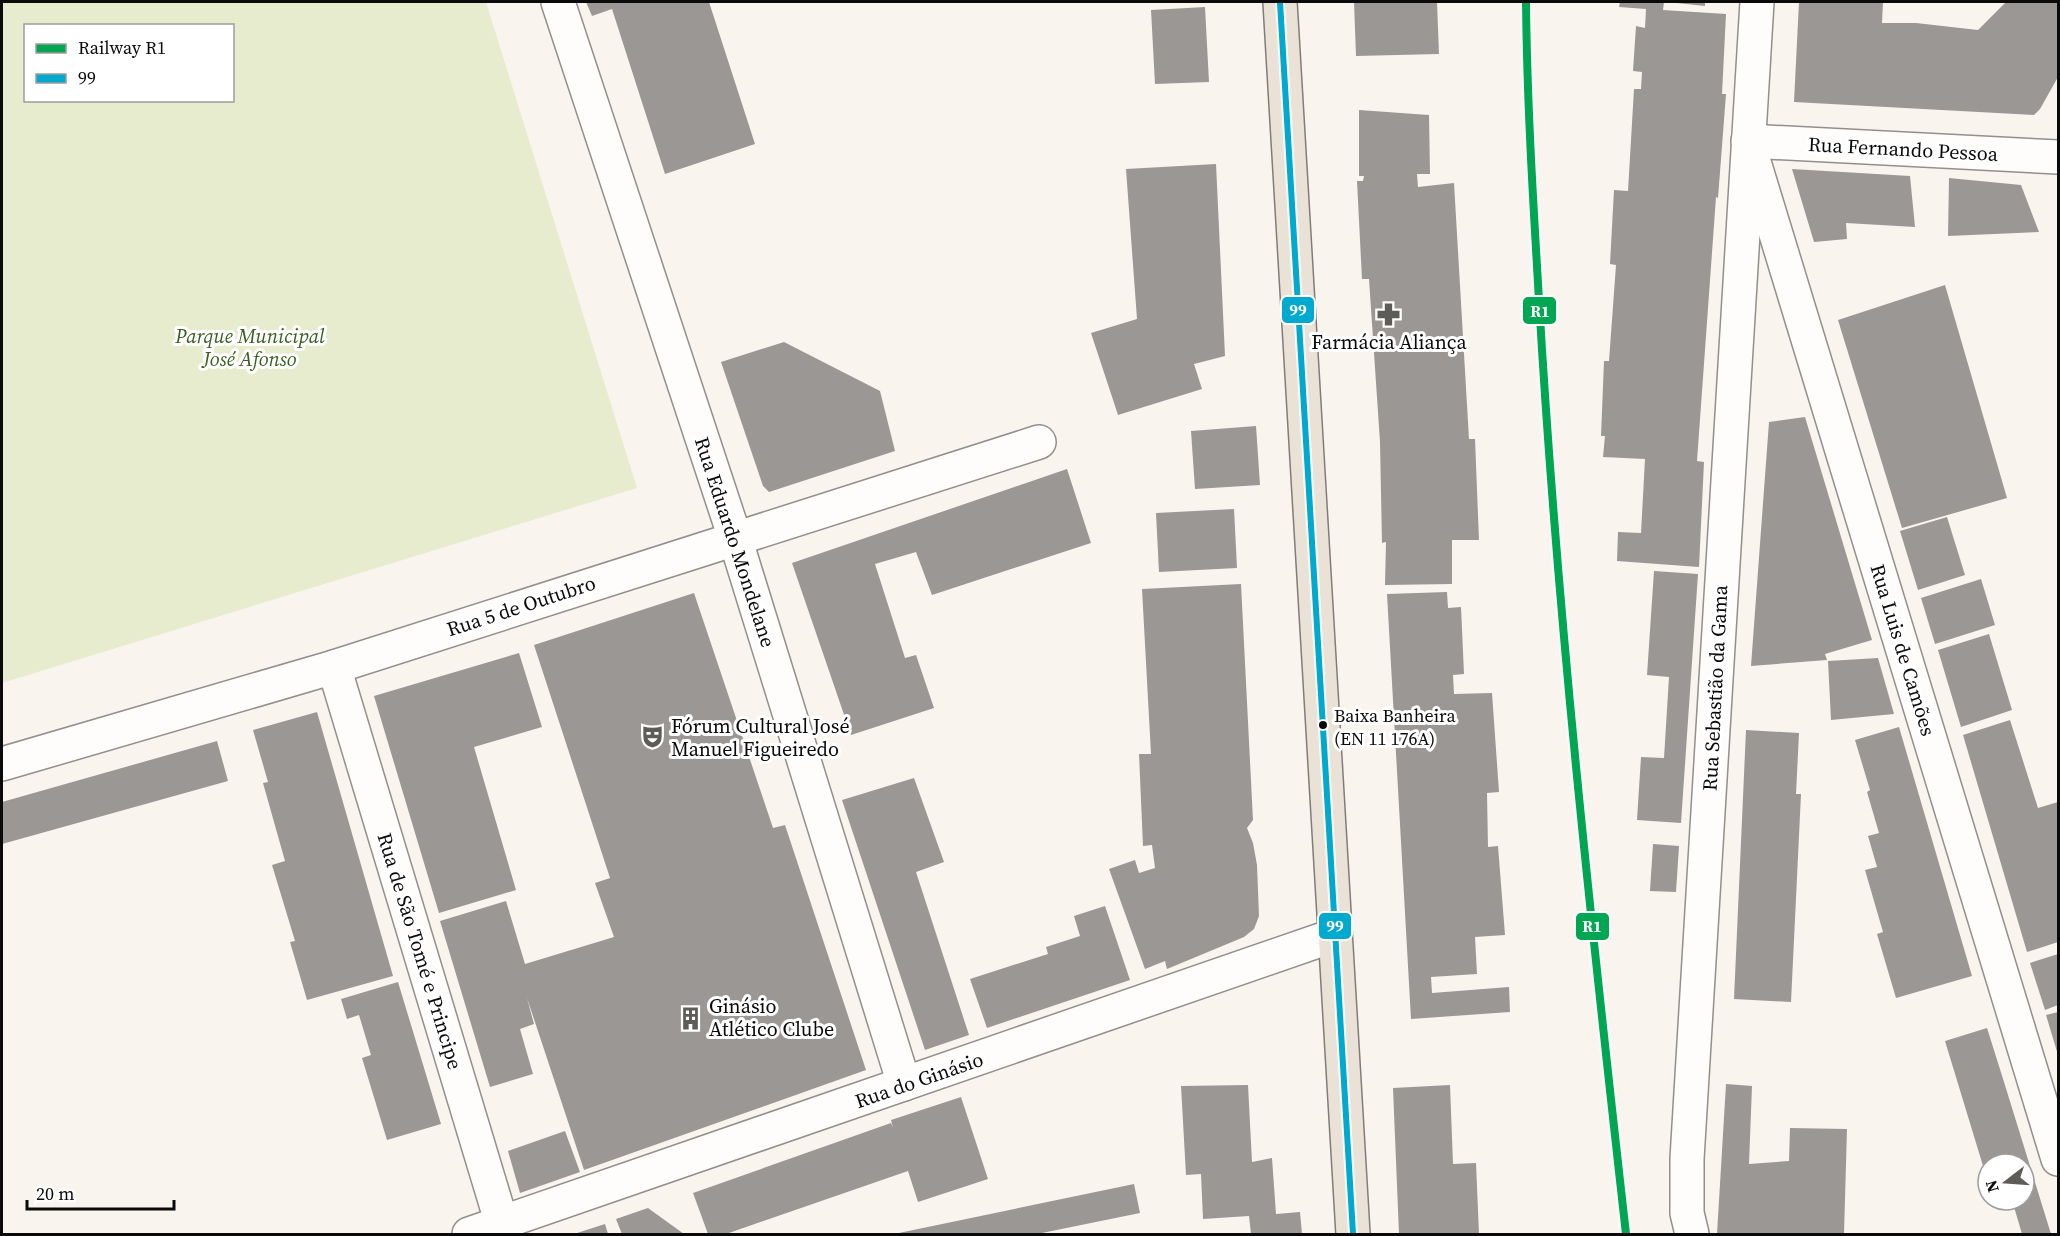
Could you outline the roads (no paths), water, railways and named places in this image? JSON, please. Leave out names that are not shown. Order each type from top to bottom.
[{"type":"main road","points":[[1280,2],[1353,1234]]},
{"type":"street","name":"Rua Eduardo Mondelane","points":[[558,2],[735,538],[904,1084]]},
{"type":"street","name":"Rua Sebastião da Gama","points":[[1692,1234],[1687,1214],[1688,1147],[1757,2]]},
{"type":"street","name":"Rua Fernando Pessoa","points":[[1748,141],[2058,157]]},
{"type":"street","name":"Rua Luis de Camões","points":[[1748,141],[2058,1159]]},
{"type":"street","name":"Rua 5 de Outubro","points":[[2,764],[334,667],[1039,442]]},
{"type":"street","name":"Rua de São Tomé e Principe","points":[[334,667],[504,1229]]},
{"type":"street","name":"Rua do Ginásio","points":[[470,1234],[504,1229],[904,1084],[1335,935]]},
{"type":"rail line","name":"R1","points":[[1526,2],[1533,188],[1555,534],[1588,884],[1626,1234]]},
{"type":"place","name":"Farmácia Aliança","points":[[1389,315]]},
{"type":"place","name":"Baixa Banheira (EN 11 176A)","points":[[1323,725]]},
{"type":"place","name":"Fórum Cultural José Manuel Figueiredo","points":[[653,737]]},
{"type":"place","name":"Ginásio Atlético Clube","points":[[691,1018]]},
{"type":"park label","name":"Parque Municipal José Afonso","points":[[250,348]]}]
